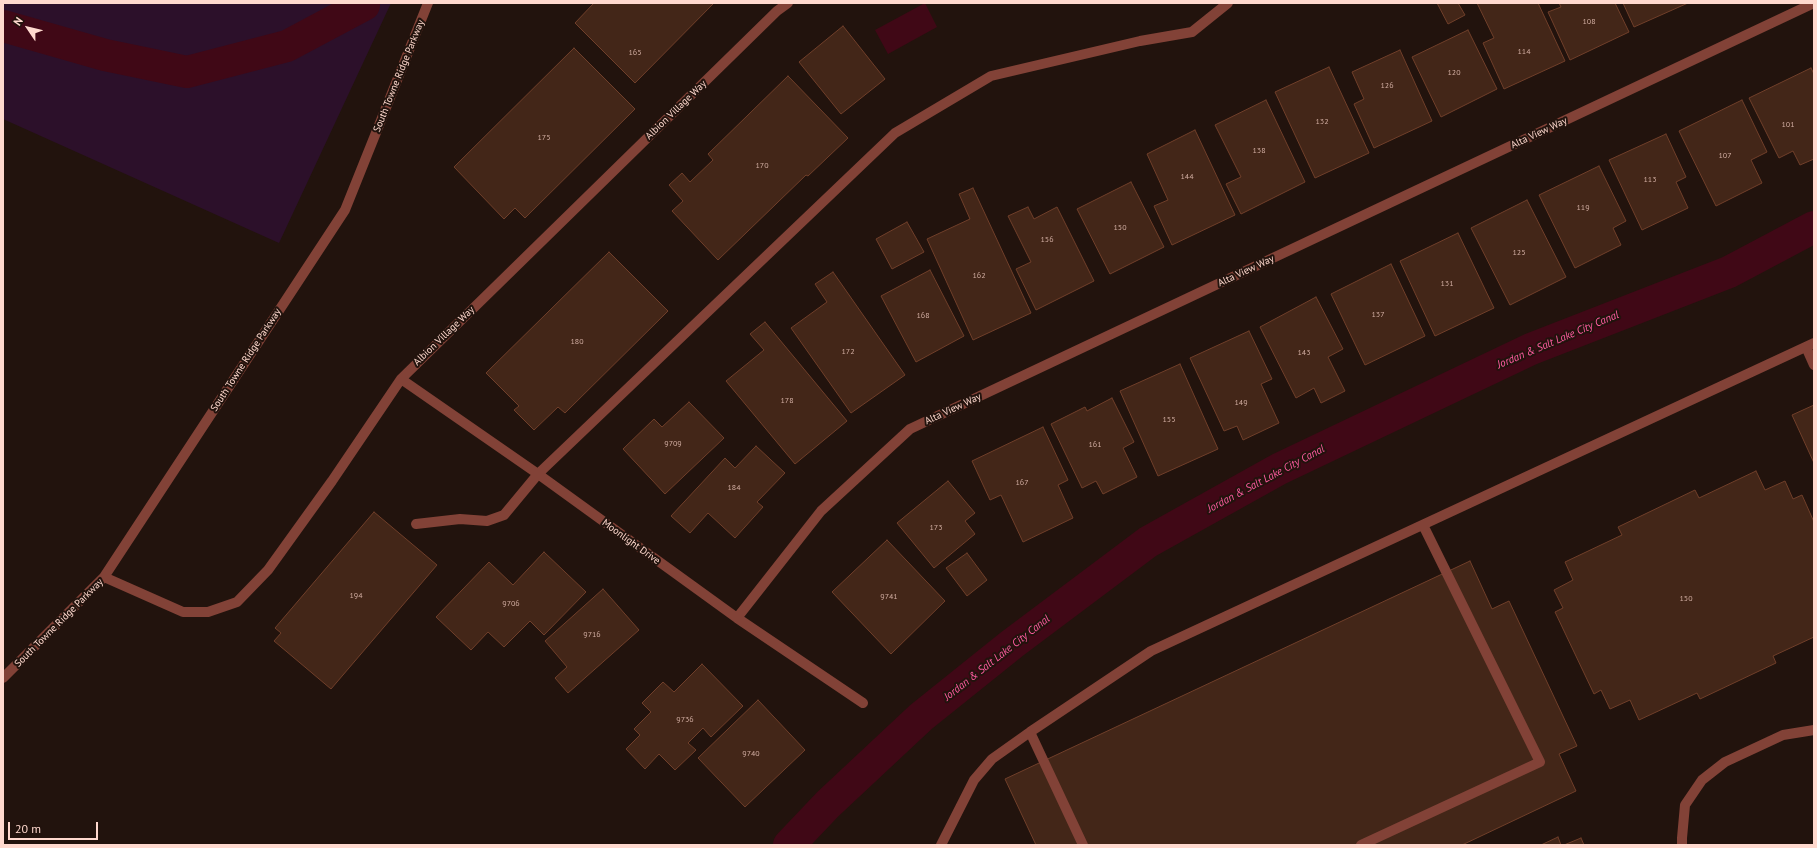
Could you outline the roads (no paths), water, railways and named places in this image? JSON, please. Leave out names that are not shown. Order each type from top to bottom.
[{"type":"street","name":"South Towne Ridge Parkway","points":[[3,678],[104,577],[345,210],[428,3]]},
{"type":"street","name":"Albion Village Way","points":[[104,577],[183,612],[208,612],[238,602],[268,570],[332,481],[401,378],[777,11],[788,3]]},
{"type":"street","points":[[416,524],[460,519],[487,521],[504,515],[538,474],[895,133],[991,76],[1140,41],[1192,32],[1228,3]]},
{"type":"street","name":"Alta View Way","points":[[737,618],[821,511],[910,429],[1814,3]]},
{"type":"street","points":[[941,845],[974,780],[992,759],[1151,651],[1810,345],[1814,365]]},
{"type":"street","name":"Moonlight Drive","points":[[401,378],[538,474],[737,618],[863,703]]},
{"type":"street","points":[[1361,845],[1540,762],[1423,525]]},
{"type":"street","points":[[1682,845],[1685,805],[1702,780],[1725,762],[1783,735],[1814,730]]},
{"type":"street","points":[[1030,732],[1083,845]]},
{"type":"waterway","points":[[3,26],[105,55],[187,72],[287,46],[364,5]]},
{"type":"waterway","name":"Jordan & Salt Lake City Canal","points":[[789,845],[828,804],[921,717],[1012,644],[1148,542],[1279,469],[1531,349],[1729,272],[1814,227]]}]
